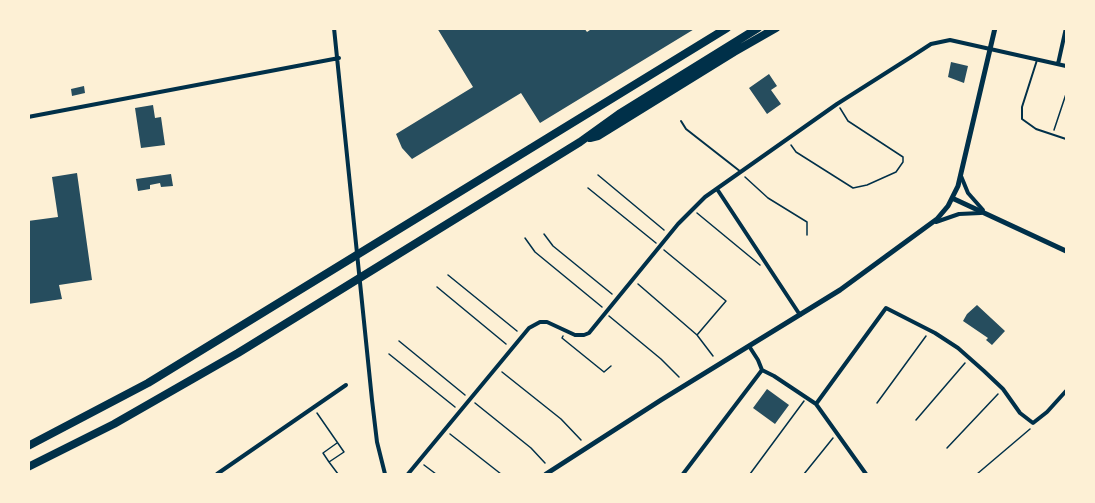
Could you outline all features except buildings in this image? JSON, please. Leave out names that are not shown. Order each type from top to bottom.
[{"type":"highway","points":[[28,446],[148,383],[727,28]]},
{"type":"highway","points":[[28,467],[114,424],[180,387],[580,142],[620,114],[758,28]]},
{"type":"highway","points":[[580,142],[598,136],[776,28]]},
{"type":"street","points":[[334,28],[339,58],[377,442],[385,474]]},
{"type":"street","points":[[546,474],[639,413],[800,315],[883,260],[930,225],[943,212],[952,198],[961,176],[995,28]]},
{"type":"street","points":[[1058,64],[1066,28]]},
{"type":"street","points":[[408,474],[529,328],[540,322],[547,322],[575,334],[584,335],[595,327],[692,209],[837,104],[939,41],[950,40],[990,47],[1066,66]]},
{"type":"street","points":[[28,117],[339,58]]},
{"type":"street","points":[[961,176],[968,193],[985,213]]},
{"type":"street","points":[[717,189],[800,315]]},
{"type":"street","points":[[952,198],[1066,251]]},
{"type":"street","points":[[930,225],[945,217],[958,214],[985,213]]},
{"type":"street","points":[[816,404],[886,308],[930,331],[969,358],[1003,389],[1020,413],[1033,423],[1047,412],[1066,391]]},
{"type":"street","points":[[749,346],[762,370],[816,404],[866,474]]},
{"type":"street","points":[[683,474],[762,370]]},
{"type":"street","points":[[217,474],[346,385]]},
{"type":"street","points":[[225,470],[228,474]]},
{"type":"lane","points":[[1038,60],[1022,107],[1023,119],[1026,123],[1066,139]]},
{"type":"lane","points":[[681,121],[686,129],[741,172]]},
{"type":"path","points":[[1052,135],[1066,94]]},
{"type":"path","points":[[786,140],[796,152],[854,188],[867,185],[896,172],[903,162],[903,157],[848,121],[837,104]]},
{"type":"path","points":[[741,172],[749,183],[768,198],[807,222],[807,235]]},
{"type":"path","points":[[598,175],[670,234]]},
{"type":"path","points":[[588,188],[726,301],[698,335]]},
{"type":"path","points":[[692,209],[759,266],[765,261]]},
{"type":"path","points":[[544,234],[554,246],[618,299]]},
{"type":"path","points":[[525,238],[535,252],[607,312],[679,377]]},
{"type":"path","points":[[448,275],[523,335]]},
{"type":"path","points":[[633,280],[698,335],[713,356]]},
{"type":"path","points":[[437,287],[512,348]]},
{"type":"path","points":[[566,330],[562,338],[604,372],[611,366]]},
{"type":"path","points":[[877,403],[930,331]]},
{"type":"path","points":[[388,354],[460,412]]},
{"type":"path","points":[[916,420],[969,358]]},
{"type":"path","points":[[496,368],[561,419],[581,440]]},
{"type":"path","points":[[947,448],[1003,389]]},
{"type":"path","points":[[750,474],[806,398]]},
{"type":"path","points":[[314,408],[344,452],[329,462]]},
{"type":"path","points":[[977,474],[1029,431],[1033,423]]},
{"type":"path","points":[[445,430],[501,474]]},
{"type":"path","points":[[804,474],[837,433]]},
{"type":"path","points":[[338,443],[323,453],[338,474]]},
{"type":"path","points":[[419,461],[436,474]]}]
